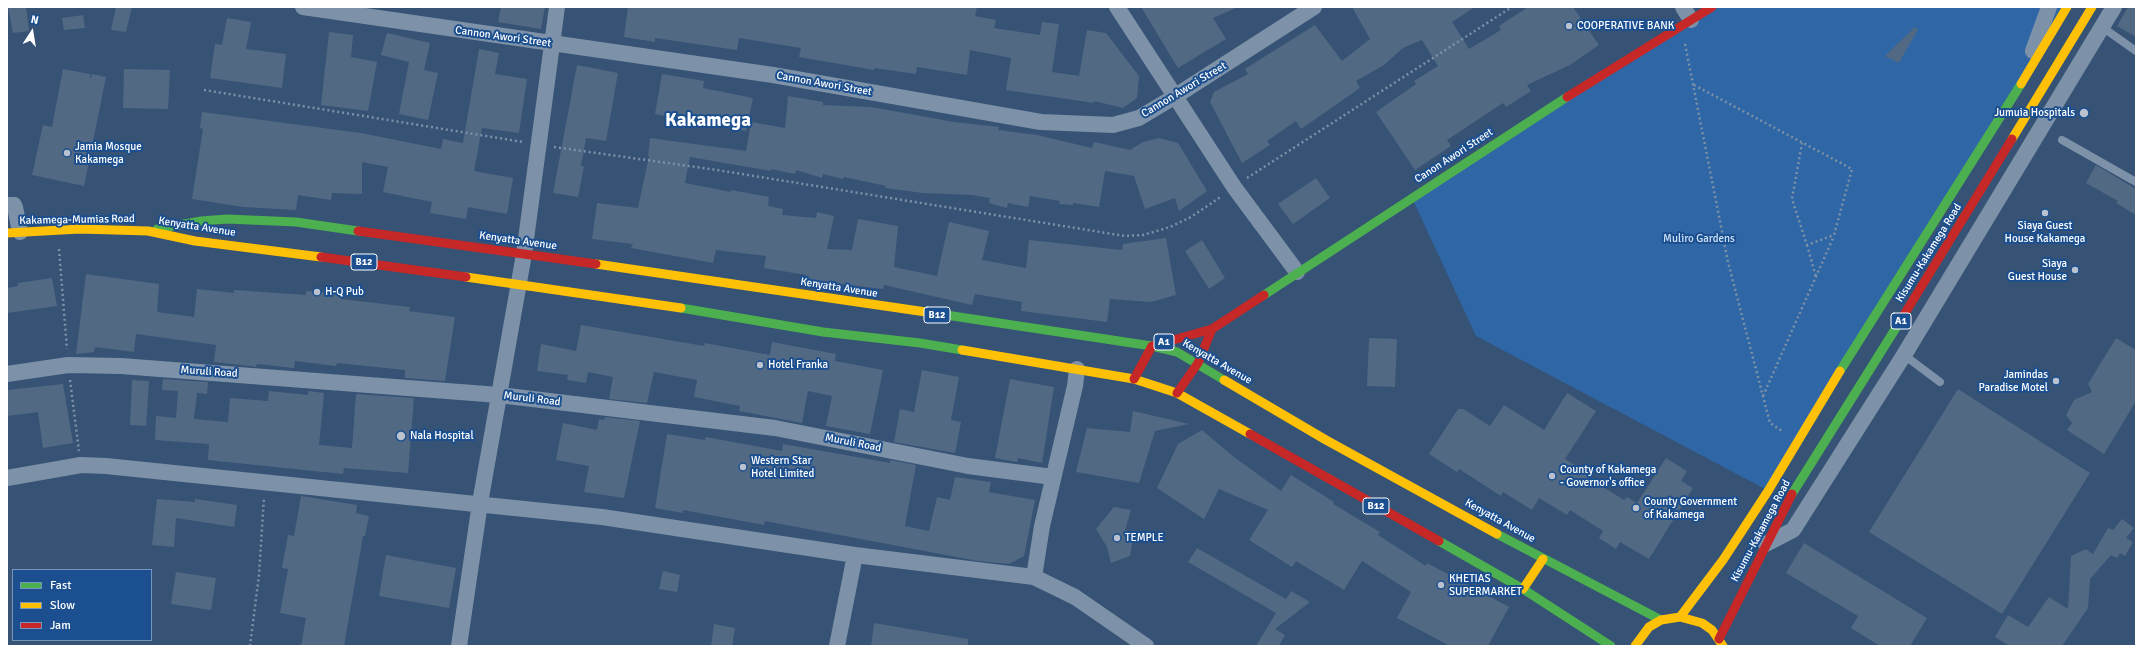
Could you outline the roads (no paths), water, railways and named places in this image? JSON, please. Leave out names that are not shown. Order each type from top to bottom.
[{"type":"main road","name":"Canon Awori Street","points":[[1152,346],[1212,329],[1685,18],[1712,7]]},
{"type":"main road","name":"Kisumu-Kakamega Road","points":[[1680,617],[1723,560],[1868,325],[2022,83],[2067,7]]},
{"type":"main road","name":"Kisumu-Kakamega Road","points":[[1721,643],[1766,544],[1792,495],[1894,332],[2092,7]]},
{"type":"main road","name":"Kenyatta Avenue","points":[[148,231],[201,221],[227,219],[296,222],[354,234],[524,254],[766,288],[925,317],[1152,346],[1177,352],[1198,363],[1326,440],[1543,559],[1660,620]]},
{"type":"main road","name":"Kakamega-Mumias Road","points":[[14,233],[80,229],[148,231]]},
{"type":"main road","name":"Kenyatta Avenue","points":[[148,231],[195,241],[352,256],[519,285],[760,318],[823,332],[920,340],[1134,379],[1177,392],[1524,589],[1611,646]]},
{"type":"main road","points":[[763,301],[766,288]]},
{"type":"main road","points":[[1177,392],[1198,363],[1212,329]]},
{"type":"main road","name":"A1","points":[[1134,379],[1152,346]]},
{"type":"main road","points":[[1524,589],[1543,559]]},
{"type":"main road","points":[[1635,646],[1640,637],[1649,627],[1660,620],[1680,617],[1702,623],[1721,643]]},
{"type":"street","name":"Cannon Awori Street","points":[[303,7],[766,74],[1041,122],[1113,124],[1139,118],[1314,7]]},
{"type":"street","points":[[459,646],[480,503],[524,254],[557,7]]},
{"type":"street","points":[[1117,7],[1174,97],[1234,187],[1297,272]]},
{"type":"street","points":[[2022,83],[2049,7]]},
{"type":"street","points":[[1766,544],[1793,530],[1892,373],[1897,351],[2114,7]]},
{"type":"street","points":[[7,204],[14,205],[15,207],[14,233]]},
{"type":"street","name":"Muruli Road","points":[[7,374],[68,365],[121,366],[499,395],[775,428],[968,466],[1053,477]]},
{"type":"street","points":[[1034,577],[1053,477],[1075,386],[1077,369]]},
{"type":"street","points":[[7,478],[81,465],[106,466],[265,483],[480,503],[602,517],[855,555],[1034,577],[1075,596],[1146,646]]},
{"type":"street","points":[[837,646],[855,555]]},
{"type":"lane","points":[[2102,27],[2136,51]]},
{"type":"lane","points":[[2062,140],[2136,182]]},
{"type":"lane","points":[[1894,332],[1897,351],[1940,382]]},
{"type":"place","name":"COOPERATIVE BANK","points":[[1569,26]]},
{"type":"place","name":"Jumuia Hospitals","points":[[2084,113]]},
{"type":"place","name":"Jamia Mosque Kakamega","points":[[67,153]]},
{"type":"place","name":"Siaya Guest House Kakamega","points":[[2045,213]]},
{"type":"place","name":"Siaya Guest House","points":[[2075,270]]},
{"type":"place","name":"H-Q Pub","points":[[317,292]]},
{"type":"place","name":"Hotel Franka","points":[[760,365]]},
{"type":"place","name":"Jamindas Paradise Motel","points":[[2056,381]]},
{"type":"place","name":"Nala Hospital","points":[[401,436]]},
{"type":"place","name":"Western Star Hotel Limited","points":[[743,467]]},
{"type":"place","name":"County of Kakamega - Governor's office","points":[[1552,476]]},
{"type":"place","name":"County Government of Kakamega","points":[[1636,508]]},
{"type":"place","name":"TEMPLE","points":[[1117,538]]},
{"type":"place","name":"KHETIAS SUPERMARKET","points":[[1441,585]]},
{"type":"district","name":"Kakamega","points":[[708,121]]},
{"type":"park label","name":"Muliro Gardens","points":[[1699,239]]}]
